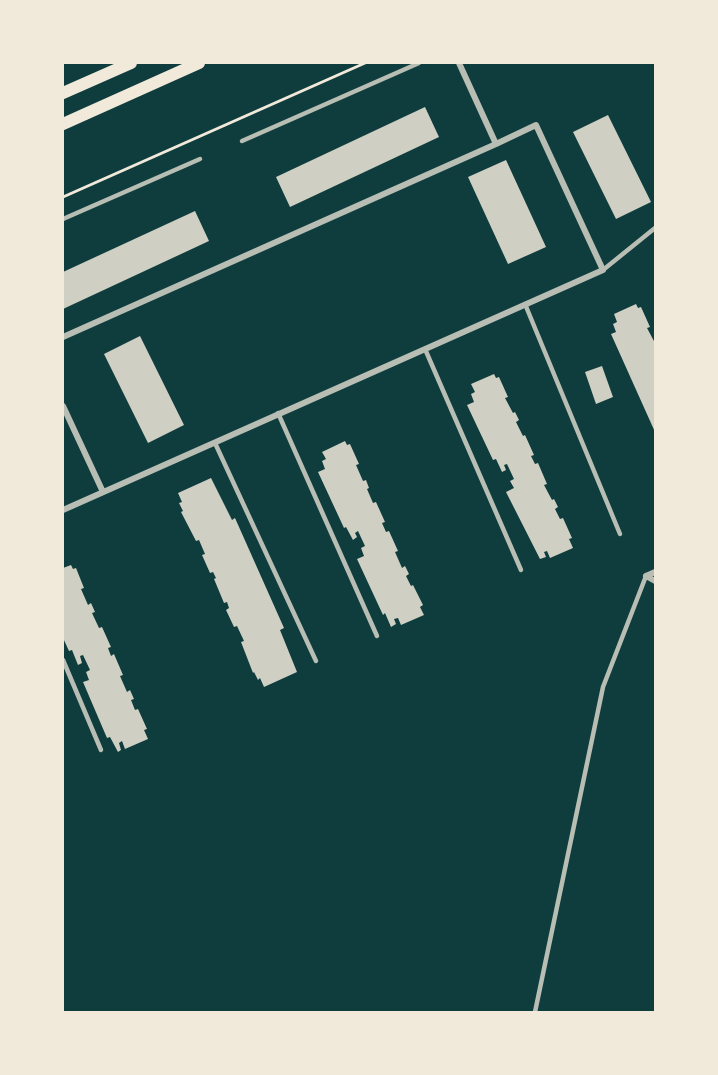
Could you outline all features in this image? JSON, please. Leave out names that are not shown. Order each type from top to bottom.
[{"type":"main road","points":[[63,93],[130,63]]},
{"type":"main road","points":[[63,124],[199,63]]},
{"type":"street","points":[[459,63],[496,144]]},
{"type":"street","points":[[63,336],[536,125],[603,270],[63,510]]},
{"type":"street","points":[[63,406],[103,492]]},
{"type":"street","points":[[646,576],[655,573]]},
{"type":"street","points":[[646,576],[655,581]]},
{"type":"lane","points":[[242,141],[419,63]]},
{"type":"lane","points":[[63,219],[200,159]]},
{"type":"lane","points":[[603,270],[655,228]]},
{"type":"lane","points":[[525,304],[620,534]]},
{"type":"lane","points":[[425,348],[521,570]]},
{"type":"lane","points":[[278,413],[377,636]]},
{"type":"lane","points":[[215,443],[316,661]]},
{"type":"lane","points":[[535,1012],[603,687],[646,576]]},
{"type":"lane","points":[[63,660],[101,750]]},
{"type":"path","points":[[63,197],[365,63]]},
{"type":"building","points":[[425,107],[439,137],[290,207],[276,177]]},
{"type":"building","points":[[608,115],[651,202],[616,219],[573,132]]},
{"type":"building","points":[[506,160],[546,247],[508,264],[468,177]]},
{"type":"building","points":[[195,211],[209,241],[63,309],[63,272]]},
{"type":"building","points":[[636,304],[638,308],[641,307],[650,327],[647,328],[655,343],[655,432],[611,334],[616,332],[613,324],[617,322],[614,314]]},
{"type":"building","points":[[140,336],[184,425],[148,443],[104,354]]},
{"type":"building","points":[[602,366],[613,397],[596,404],[585,372]]},
{"type":"building","points":[[494,374],[496,378],[499,377],[508,397],[505,398],[513,413],[515,412],[519,420],[516,422],[534,455],[531,456],[535,464],[538,463],[547,484],[544,485],[552,500],[554,499],[558,507],[555,509],[560,519],[563,518],[572,538],[569,539],[573,548],[550,558],[547,551],[544,552],[546,557],[540,559],[506,492],[514,488],[510,481],[514,479],[507,464],[504,465],[506,470],[502,472],[496,459],[493,460],[467,405],[474,402],[471,394],[475,392],[471,384]]},
{"type":"building","points":[[345,441],[347,445],[350,444],[359,464],[356,465],[363,481],[366,480],[373,503],[376,502],[385,522],[382,523],[386,532],[389,531],[398,551],[395,552],[402,568],[405,566],[409,574],[406,576],[423,605],[420,607],[424,615],[401,625],[398,618],[394,619],[396,624],[391,627],[385,613],[383,615],[357,559],[364,556],[361,548],[365,546],[358,531],[355,533],[357,537],[353,540],[346,527],[344,528],[318,472],[325,469],[322,461],[326,459],[322,452]]},
{"type":"building","points":[[211,478],[232,520],[235,518],[284,628],[280,630],[297,672],[264,687],[260,678],[258,680],[253,673],[241,642],[244,641],[226,610],[229,608],[227,602],[224,603],[213,572],[210,573],[202,555],[205,554],[199,540],[196,541],[181,512],[183,511],[179,503],[182,502],[178,493]]},
{"type":"building","points":[[71,565],[73,569],[76,568],[88,605],[91,603],[95,612],[92,613],[99,628],[102,627],[111,647],[108,648],[111,656],[114,654],[127,692],[130,690],[134,699],[131,700],[135,710],[138,709],[147,729],[144,730],[148,739],[125,749],[122,741],[119,743],[121,750],[118,752],[110,737],[107,738],[83,682],[89,680],[86,672],[90,670],[83,655],[80,656],[82,663],[78,665],[72,650],[69,651],[63,638],[63,568]]}]
